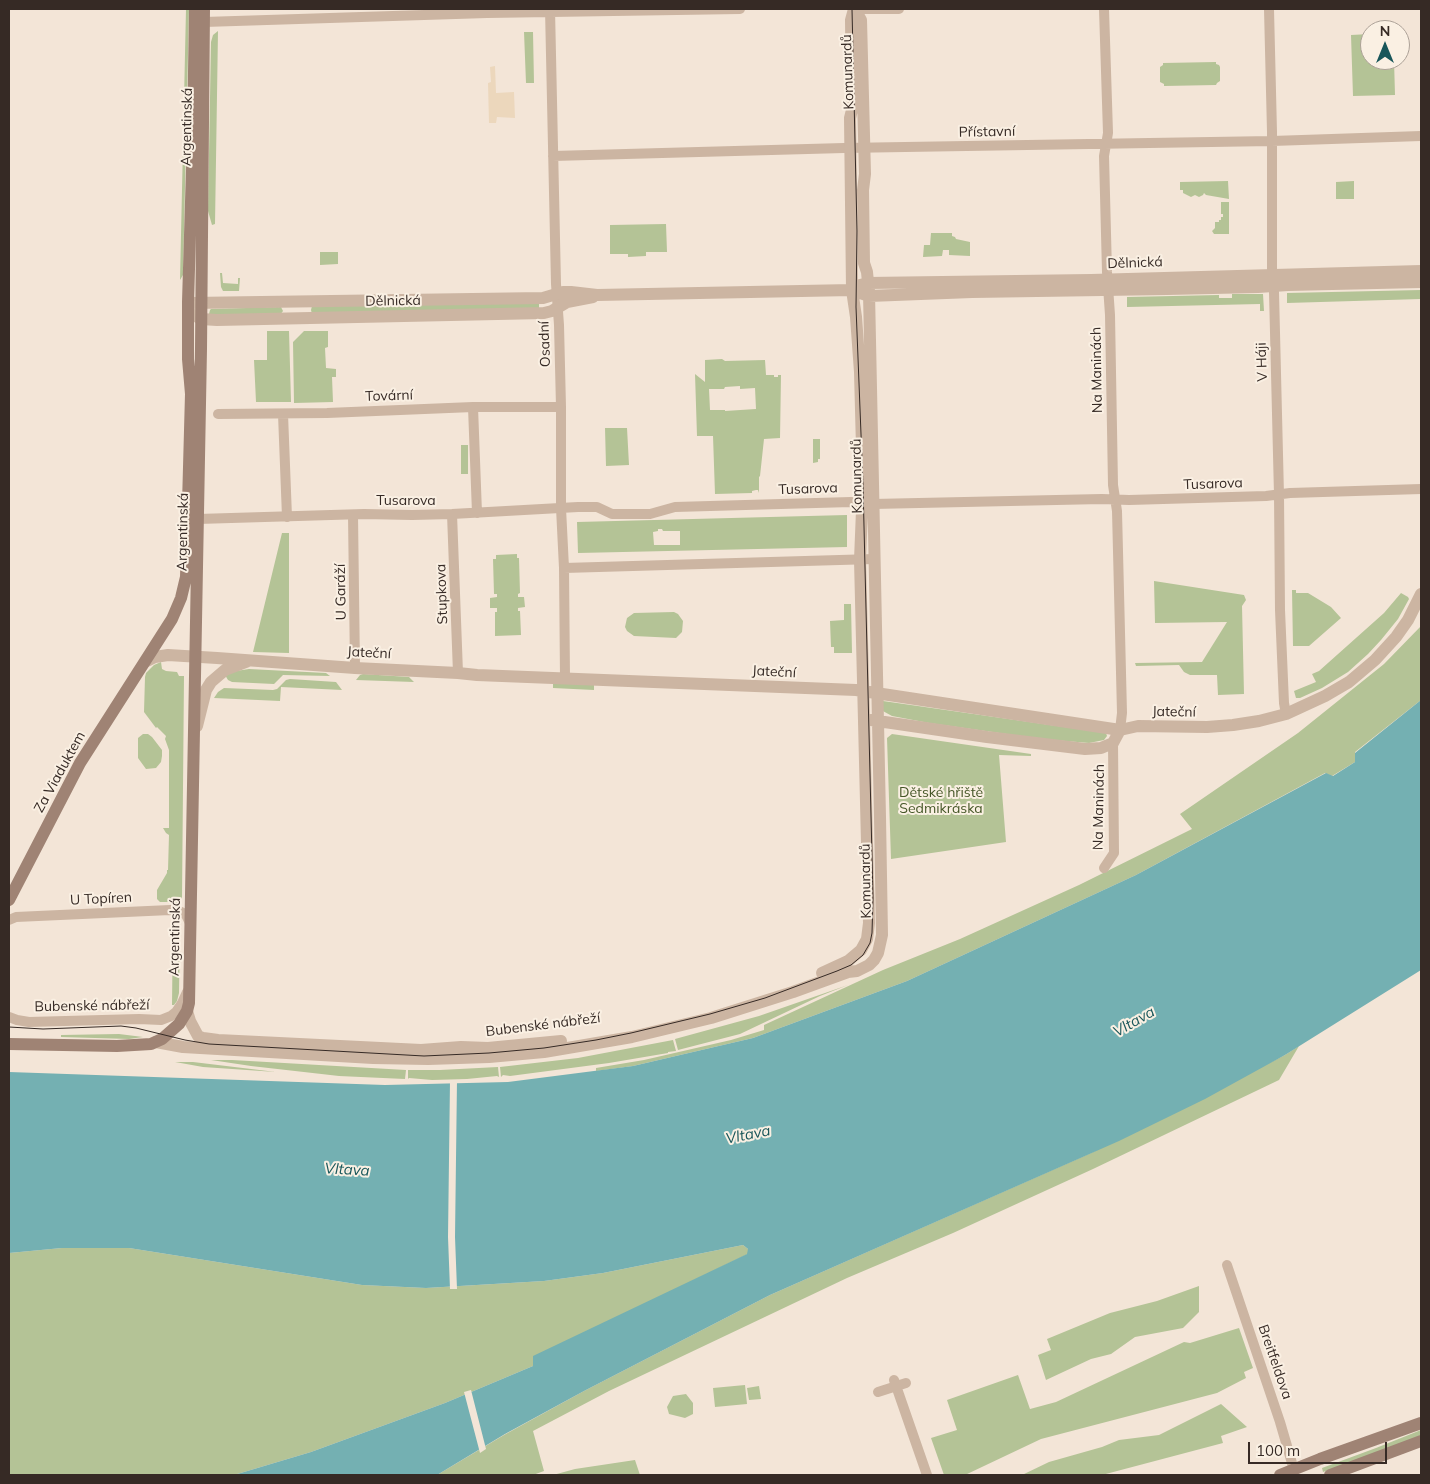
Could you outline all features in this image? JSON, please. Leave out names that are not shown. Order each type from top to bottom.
[{"type":"main road","name":"Argentinská","points":[[192,305],[195,9]]},
{"type":"main road","name":"Argentinská","points":[[145,662],[178,608],[186,578],[191,394],[188,359],[204,15]]},
{"type":"main road","name":"Argentinská","points":[[156,1042],[167,1036],[179,1024],[187,1011],[190,987],[201,318]]},
{"type":"main road","name":"Za Viaduktem","points":[[9,900],[80,763],[145,662]]},
{"type":"main road","points":[[12,1044],[147,1045],[156,1042]]},
{"type":"main road","points":[[1280,1475],[1295,1473],[1320,1459],[1421,1423]]},
{"type":"main road","points":[[1330,1475],[1421,1442]]},
{"type":"street","points":[[204,15],[740,9]]},
{"type":"street","name":"Komunardů","points":[[854,9],[861,20],[865,148],[863,190],[864,262],[869,296],[867,504],[860,560],[867,938]]},
{"type":"street","name":"Komunardů","points":[[854,9],[851,20],[852,110],[850,118],[852,290],[860,372],[863,485],[874,560],[882,893],[881,945]]},
{"type":"street","points":[[862,9],[899,9]]},
{"type":"street","name":"Na Maninách","points":[[1104,9],[1108,134],[1104,156],[1113,485],[1117,511],[1122,713],[1120,730]]},
{"type":"street","name":"V Háji","points":[[1268,9],[1280,610],[1286,714]]},
{"type":"street","name":"Osadní","points":[[550,10],[561,407],[565,678]]},
{"type":"street","name":"Přístavní","points":[[553,156],[851,148],[1272,141],[1421,136]]},
{"type":"street","name":"Dělnická","points":[[557,301],[552,311],[544,313],[217,320],[192,315],[192,305],[543,298],[567,302],[597,295],[852,290],[869,296],[1108,285],[1273,280],[1421,272]]},
{"type":"street","name":"Dělnická","points":[[1273,280],[1421,282]]},
{"type":"street","name":"Dělnická","points":[[852,290],[861,284],[868,283],[1108,285]]},
{"type":"street","points":[[292,302],[292,318]]},
{"type":"street","points":[[473,407],[478,513]]},
{"type":"street","name":"Tovární","points":[[218,414],[283,414],[473,407],[561,407]]},
{"type":"street","points":[[283,414],[287,517]]},
{"type":"street","name":"Tusarova","points":[[198,519],[452,514],[597,507],[612,514],[650,514],[675,506],[1149,499],[1290,492],[1421,489]]},
{"type":"street","name":"Stupkova","points":[[452,514],[458,673]]},
{"type":"street","name":"U Garáží","points":[[353,515],[356,668]]},
{"type":"street","points":[[564,568],[874,560]]},
{"type":"street","name":"Jateční","points":[[145,662],[160,656],[195,657],[477,675],[856,690],[1120,730],[1138,726],[1207,728],[1259,721],[1286,714],[1349,682],[1375,660],[1396,637],[1420,600]]},
{"type":"street","name":"Jateční","points":[[194,743],[204,697],[211,682],[232,667],[256,661]]},
{"type":"street","points":[[864,719],[1085,749],[1101,748],[1113,744],[1120,730]]},
{"type":"street","name":"Na Maninách","points":[[1104,868],[1114,853],[1113,744]]},
{"type":"street","name":"U Topíren","points":[[9,920],[16,917],[170,910],[183,912],[190,922]]},
{"type":"street","name":"Bubenské nábřeží","points":[[187,1011],[198,1036],[210,1039],[421,1050],[461,1047],[488,1048],[554,1042],[646,1025],[766,994],[848,961],[861,950],[867,938]]},
{"type":"street","name":"Bubenské nábřeží","points":[[156,1042],[183,1047],[378,1058],[443,1059],[544,1052],[632,1037],[711,1018],[784,995],[848,972],[857,971],[869,965],[874,960],[881,945]]},
{"type":"street","name":"Bubenské nábřeží","points":[[9,1017],[29,1022],[161,1020],[172,1016],[176,1012],[190,987]]},
{"type":"street","name":"Breitfeldova","points":[[1227,1265],[1282,1426],[1295,1473]]},
{"type":"street","points":[[878,1392],[899,1383],[927,1475]]},
{"type":"green space","points":[[186,9],[189,9],[183,275],[180,280]]},
{"type":"green space","points":[[218,31],[215,224],[212,225],[208,211],[211,42],[213,35]]},
{"type":"green space","points":[[524,32],[533,32],[534,83],[526,83]]},
{"type":"green space","points":[[1351,35],[1360,35],[1360,70],[1394,70],[1395,95],[1353,96]]},
{"type":"green space","points":[[1216,62],[1220,67],[1220,81],[1216,85],[1164,86],[1160,82],[1160,67],[1163,63]]},
{"type":"green space","points":[[1228,181],[1229,199],[1204,193],[1199,197],[1195,195],[1191,197],[1183,193],[1183,190],[1180,190],[1180,182]]},
{"type":"green space","points":[[1354,181],[1354,199],[1336,199],[1336,182]]},
{"type":"green space","points":[[1221,202],[1229,202],[1229,234],[1214,234],[1212,231],[1215,228],[1215,222],[1219,222],[1221,217],[1223,217],[1223,214],[1221,214]]},
{"type":"green space","points":[[666,224],[667,252],[646,252],[646,256],[628,257],[628,254],[610,254],[610,225]]},
{"type":"green space","points":[[931,233],[952,233],[952,236],[956,239],[970,242],[970,256],[949,255],[949,250],[943,250],[942,256],[923,257],[924,245],[930,245]]},
{"type":"green space","points":[[320,252],[338,252],[338,264],[320,265]]},
{"type":"green space","points":[[220,273],[222,273],[223,283],[238,284],[238,278],[240,278],[239,291],[223,291]]},
{"type":"green space","points":[[1421,290],[1421,299],[1287,303],[1287,293]]},
{"type":"green space","points":[[1232,294],[1263,294],[1264,311],[1260,311],[1260,304],[1127,307],[1127,297],[1219,295],[1219,298],[1232,298]]},
{"type":"green space","points":[[539,303],[539,308],[312,314],[311,310],[312,306]]},
{"type":"green space","points":[[281,307],[283,311],[280,315],[209,314],[211,309]]},
{"type":"green space","points":[[267,331],[289,331],[291,402],[256,402],[254,360],[267,360]]},
{"type":"green space","points":[[304,331],[328,331],[328,347],[325,348],[326,368],[336,369],[336,377],[332,377],[333,402],[294,403],[293,342]]},
{"type":"green space","points":[[705,360],[765,360],[766,375],[778,377],[778,375],[781,375],[780,438],[764,439],[759,493],[756,490],[752,491],[752,493],[715,494],[713,436],[697,436],[695,374],[705,382]],"holes":[[[740,386],[740,389],[755,388],[756,409],[710,410],[709,389]]]},
{"type":"green space","points":[[605,428],[627,428],[629,465],[606,466]]},
{"type":"green space","points":[[813,439],[820,439],[820,459],[818,459],[818,462],[813,463]]},
{"type":"green space","points":[[461,445],[468,445],[468,474],[461,474]]},
{"type":"green space","points":[[847,515],[847,547],[578,553],[577,522]],"holes":[[[662,529],[663,531],[680,531],[680,545],[654,545],[653,532]]]},
{"type":"green space","points":[[282,533],[289,533],[289,653],[253,652]]},
{"type":"green space","points":[[517,554],[517,558],[519,558],[520,593],[518,597],[524,597],[525,607],[518,608],[518,611],[520,611],[521,635],[495,636],[495,612],[497,612],[497,608],[490,608],[490,598],[497,597],[497,594],[494,594],[493,559],[496,559],[496,555]]},
{"type":"green space","points":[[1154,581],[1244,595],[1246,600],[1242,606],[1244,694],[1218,695],[1217,675],[1190,675],[1184,672],[1179,665],[1136,666],[1135,663],[1202,662],[1227,622],[1155,623]]},
{"type":"green space","points":[[1292,590],[1296,590],[1296,593],[1308,593],[1331,607],[1341,618],[1309,646],[1293,646]]},
{"type":"green space","points":[[1401,593],[1409,599],[1398,619],[1368,654],[1348,672],[1322,688],[1296,698],[1294,691],[1316,682],[1312,674],[1319,671],[1384,613]]},
{"type":"green space","points":[[844,604],[851,604],[852,653],[834,653],[834,647],[831,647],[830,621],[844,620]]},
{"type":"green space","points":[[674,612],[683,621],[682,632],[676,638],[634,636],[625,627],[627,618],[634,613]]},
{"type":"green space","points":[[1421,626],[1421,700],[1355,752],[1355,762],[1332,776],[1325,773],[1136,875],[907,981],[753,1038],[633,1066],[596,1071],[596,1068],[644,1060],[731,1040],[764,1030],[764,1025],[883,970],[960,939],[1079,885],[1192,829],[1180,814],[1298,733],[1384,664]]},
{"type":"green space","points":[[161,662],[162,669],[177,672],[179,676],[184,676],[182,898],[174,905],[168,902],[160,902],[157,899],[157,890],[168,870],[169,835],[163,828],[169,828],[169,750],[165,739],[166,736],[156,728],[144,712],[146,673],[154,665]]},
{"type":"green space","points":[[249,669],[326,673],[330,676],[283,675],[274,684],[232,682],[225,675]]},
{"type":"green space","points":[[363,674],[409,677],[414,682],[356,680]]},
{"type":"green space","points":[[290,679],[336,682],[342,690],[281,687],[280,701],[214,698],[224,688],[273,690]]},
{"type":"green space","points":[[553,683],[594,685],[594,690],[553,688]]},
{"type":"green space","points":[[883,701],[1106,733],[1107,736],[1104,740],[1089,743],[1042,739],[929,723],[892,716],[881,710]]},
{"type":"green space","points":[[143,734],[148,734],[152,737],[162,750],[161,762],[156,768],[146,769],[138,758],[138,738]]},
{"type":"green space","name":"Dětské hřiště Sedmikráska","points":[[892,734],[1031,754],[1031,756],[999,755],[1006,842],[891,859],[887,738]]},
{"type":"green space","points":[[173,917],[177,918],[180,929],[179,993],[177,1001],[172,1005]]},
{"type":"green space","points":[[848,985],[820,996],[740,1034],[678,1050],[675,1039],[759,1016]]},
{"type":"green space","points":[[119,1034],[143,1037],[129,1039],[61,1037],[61,1035]]},
{"type":"green space","points":[[673,1040],[676,1051],[668,1053],[609,1063],[510,1076],[503,1075],[501,1077],[500,1067],[578,1058]]},
{"type":"green space","points":[[1299,1046],[1279,1080],[1093,1169],[953,1233],[847,1278],[609,1391],[533,1431],[544,1471],[533,1475],[437,1475],[584,1391],[770,1295],[1091,1153],[1285,1055]]},
{"type":"green space","points":[[211,1060],[406,1070],[405,1079],[339,1076]]},
{"type":"green space","points":[[175,1062],[193,1062],[276,1072],[203,1067]]},
{"type":"green space","points":[[498,1067],[499,1077],[432,1080],[408,1079],[408,1070]]},
{"type":"green space","points":[[743,1245],[748,1249],[748,1254],[659,1297],[533,1366],[445,1403],[311,1452],[234,1475],[9,1475],[9,1253],[62,1248],[129,1248],[362,1285],[426,1288],[544,1281],[603,1273]]},
{"type":"green space","points":[[1199,1286],[1199,1312],[1183,1328],[1135,1337],[1111,1354],[1091,1359],[1046,1380],[1038,1355],[1051,1350],[1047,1339],[1110,1313],[1157,1301]]},
{"type":"green space","points":[[1239,1328],[1253,1368],[1244,1372],[1246,1378],[1217,1393],[1041,1439],[965,1475],[944,1475],[931,1438],[957,1430],[947,1400],[1018,1375],[1030,1409],[1056,1402],[1184,1342],[1190,1343]]},
{"type":"green space","points":[[745,1385],[747,1404],[715,1407],[713,1388]]},
{"type":"green space","points":[[759,1386],[761,1399],[749,1400],[747,1388]]},
{"type":"green space","points":[[686,1394],[693,1403],[693,1414],[685,1418],[669,1414],[667,1407],[673,1396]]},
{"type":"green space","points":[[1221,1404],[1247,1427],[1221,1436],[1223,1443],[1102,1475],[1022,1475],[1049,1462],[1102,1447],[1119,1440],[1159,1435]]},
{"type":"green space","points":[[1421,1430],[1421,1437],[1323,1472],[1322,1468]]},
{"type":"green space","points":[[635,1460],[640,1475],[553,1475],[575,1469]]},
{"type":"shaded area","points":[[495,66],[496,93],[514,92],[515,118],[497,117],[496,123],[489,123],[488,83],[491,82],[490,67]]},
{"type":"water","name":"Vltava","points":[[1421,700],[1421,970],[1285,1055],[1205,1099],[1119,1141],[770,1295],[584,1391],[505,1434],[437,1475],[234,1475],[311,1452],[445,1403],[533,1366],[533,1356],[747,1254],[748,1249],[743,1245],[603,1273],[544,1281],[426,1288],[362,1285],[129,1248],[62,1248],[9,1253],[9,1072],[385,1085],[508,1082],[633,1066],[753,1038],[907,981],[1136,875],[1326,773],[1333,776],[1355,762],[1355,753]]},
{"type":"pier","points":[[457,1080],[455,1237],[457,1289],[450,1289],[448,1237],[450,1081]]},
{"type":"pier","points":[[471,1390],[486,1449],[480,1453],[464,1392]]},
{"type":"tram line","points":[[9,1027],[43,1029],[121,1026],[209,1044],[424,1056],[489,1053],[544,1048],[596,1040],[710,1014],[765,998],[837,971],[851,965],[863,955],[870,943],[872,933],[873,898],[863,485],[856,307],[857,231],[852,9]]}]
